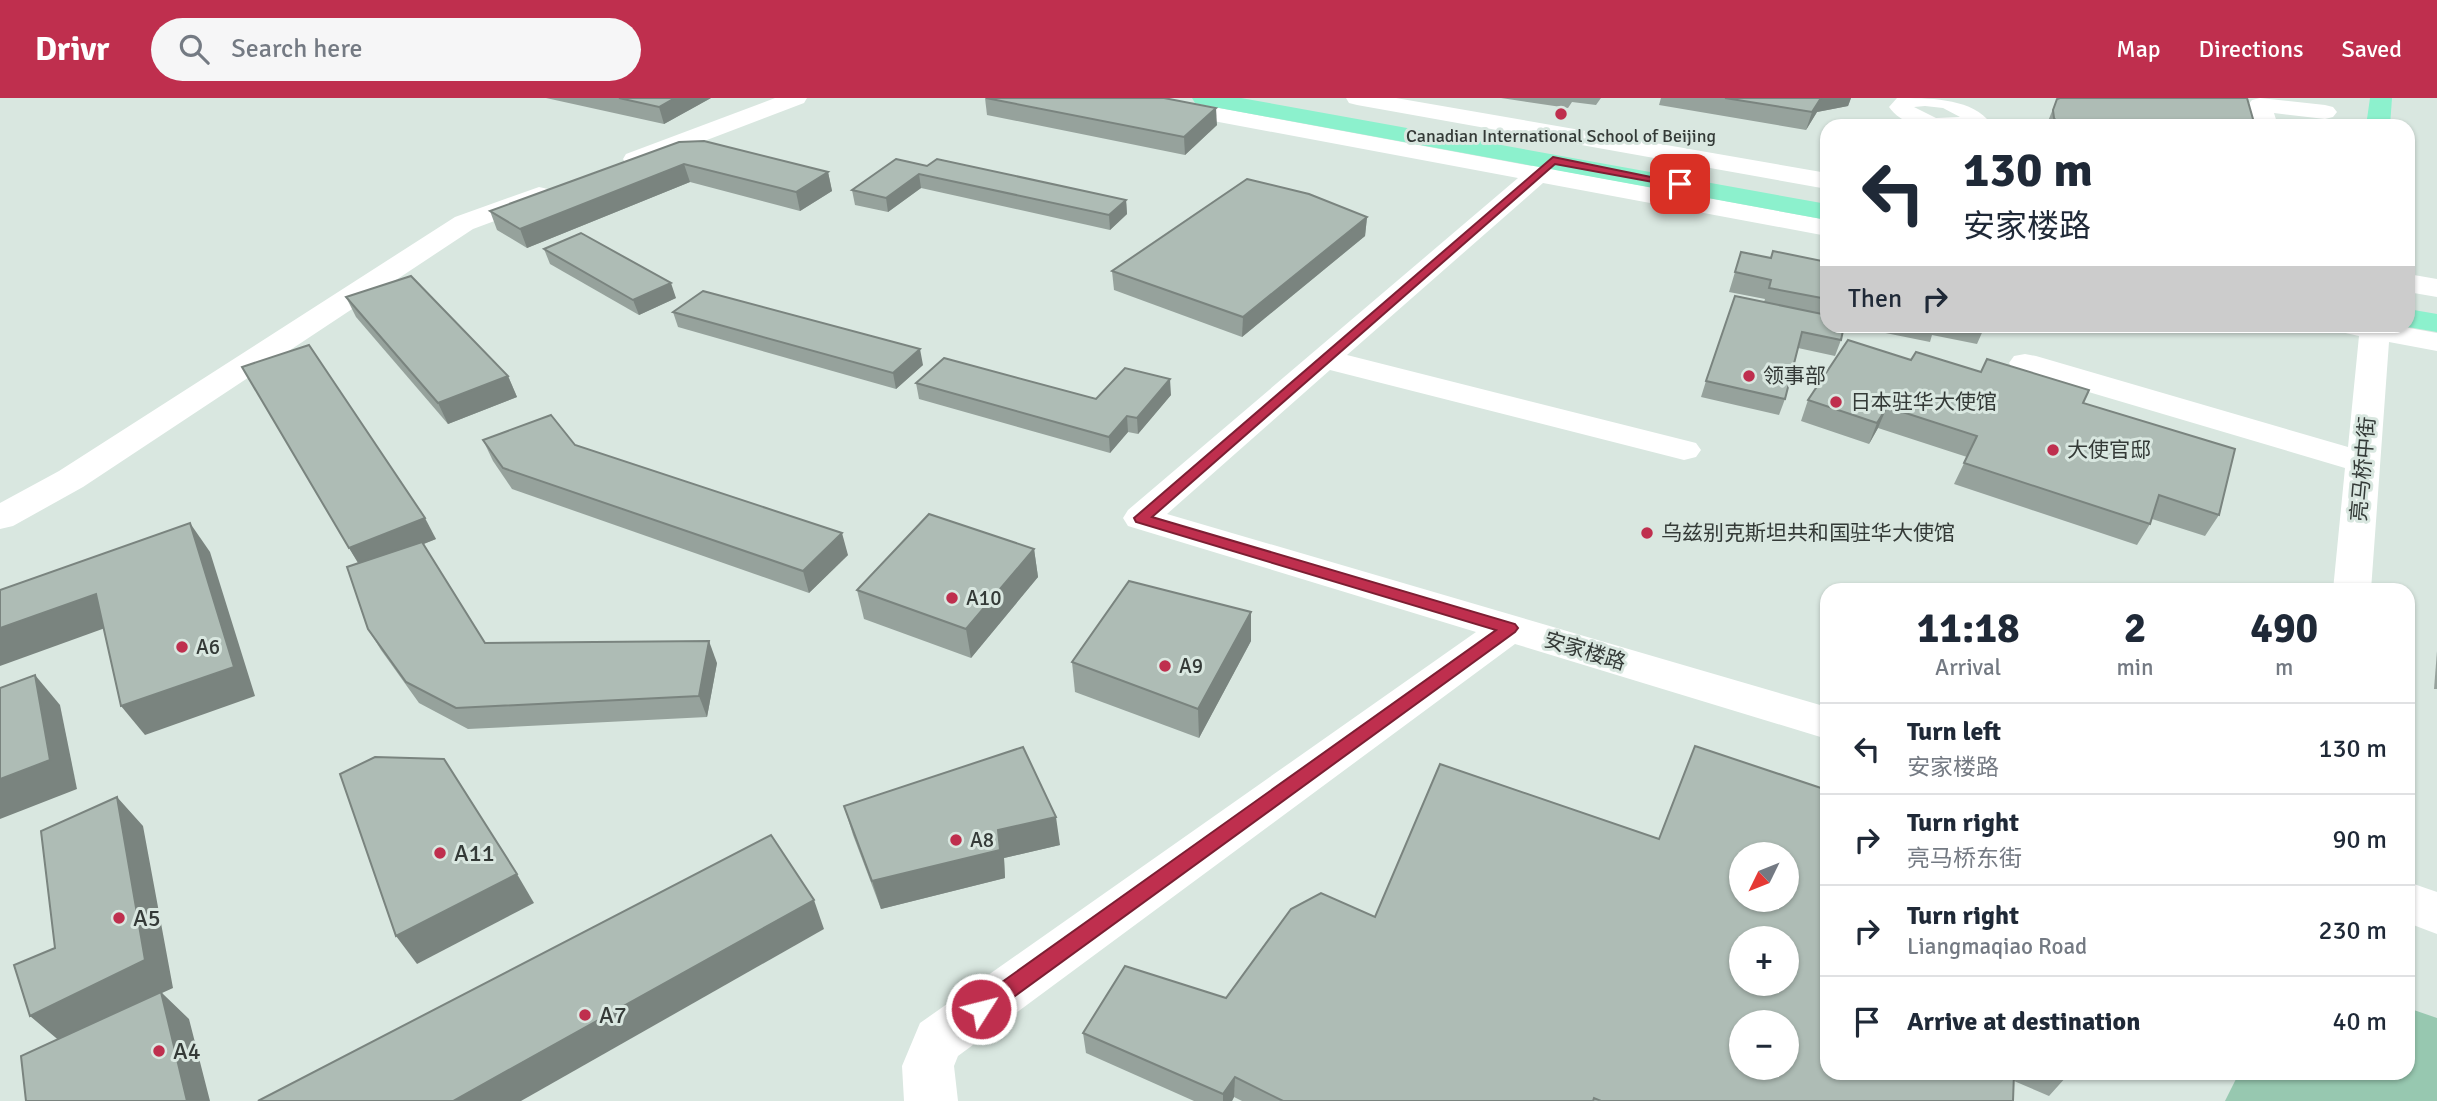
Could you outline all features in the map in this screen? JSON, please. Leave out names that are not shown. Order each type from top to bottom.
[{"type":"main road","points":[[1203,98],[1545,167],[1820,211]]},
{"type":"main road","points":[[1285,98],[1820,193]]},
{"type":"main road","points":[[2379,119],[2381,98]]},
{"type":"main road","points":[[2415,303],[2437,307]]},
{"type":"main road","points":[[2415,319],[2437,323]]},
{"type":"street","points":[[614,167],[796,98]]},
{"type":"street","points":[[1128,98],[1545,167],[1820,226]]},
{"type":"street","points":[[1357,98],[1820,180]]},
{"type":"street","points":[[2264,119],[2260,105],[2324,112]]},
{"type":"street","points":[[1324,359],[1545,167]]},
{"type":"street","points":[[0,519],[71,480],[464,223],[564,186]]},
{"type":"street","points":[[2415,284],[2437,288]]},
{"type":"street","name":"亮马桥中街","points":[[2353,583],[2364,463],[2369,333]]},
{"type":"street","points":[[2376,333],[2437,342]]},
{"type":"street","points":[[1324,359],[1684,450]]},
{"type":"street","name":"安家楼路","points":[[1324,359],[1141,518],[1820,721]]},
{"type":"street","points":[[2025,363],[2364,463]]},
{"type":"street","points":[[931,1101],[928,1066],[938,1040],[1510,628]]},
{"type":"street","points":[[2415,905],[2437,913]]},
{"type":"green space","points":[[2415,1010],[2437,1018],[2437,1101],[2225,1101],[2236,1080],[2415,1080]]},
{"type":"building","points":[[619,98],[675,98],[659,107]]},
{"type":"building","points":[[986,98],[1164,98],[1216,108],[1184,137]]},
{"type":"building","points":[[1725,98],[1821,98],[1812,112]]},
{"type":"building","points":[[2247,98],[2253,119],[2055,119],[2053,110],[2057,99]]},
{"type":"building","points":[[704,141],[828,172],[796,192],[684,164],[520,229],[490,211],[679,142]]},
{"type":"building","points":[[896,159],[927,166],[937,159],[1126,200],[1109,215],[919,174],[886,198],[852,190]]},
{"type":"building","points":[[1247,179],[1309,194],[1367,217],[1243,317],[1112,271]]},
{"type":"building","points":[[581,233],[671,283],[633,300],[544,249]]},
{"type":"building","points":[[1773,251],[1820,261],[1820,298],[1769,288],[1771,280],[1735,272],[1741,252],[1771,258]]},
{"type":"building","points":[[411,276],[508,376],[438,403],[346,297]]},
{"type":"building","points":[[703,291],[920,349],[893,373],[673,312]]},
{"type":"building","name":"领事部","points":[[1735,296],[1820,314],[1820,333],[1842,333],[1841,340],[1802,332],[1785,399],[1706,381]]},
{"type":"building","name":"大使官邸","points":[[1848,340],[1911,360],[1916,352],[1981,372],[1987,359],[2089,390],[2083,403],[2235,449],[2219,515],[2159,495],[2150,524],[1964,463],[1977,436],[1887,407],[1877,423],[1808,400]]},
{"type":"building","points":[[309,345],[425,518],[349,548],[242,367]]},
{"type":"building","points":[[944,358],[1096,399],[1125,368],[1170,379],[1137,418],[1127,416],[1109,437],[916,383]]},
{"type":"building","points":[[551,415],[575,445],[842,533],[803,571],[503,468],[483,440]]},
{"type":"building","points":[[929,514],[1034,549],[966,629],[857,590]]},
{"type":"building","points":[[190,523],[234,667],[121,706],[96,594],[0,628],[0,590]]},
{"type":"building","points":[[422,542],[485,643],[709,641],[699,696],[456,708],[406,682],[368,629],[347,567]]},
{"type":"building","name":"A9","points":[[1129,581],[1251,612],[1198,709],[1072,662]]},
{"type":"building","points":[[35,675],[50,760],[0,779],[0,688]]},
{"type":"building","points":[[1695,746],[1820,788],[1820,1080],[2014,1080],[2013,1101],[1601,1101],[1594,1098],[1593,1101],[1283,1101],[1235,1077],[1223,1094],[1083,1033],[1125,966],[1226,998],[1291,909],[1321,893],[1375,917],[1440,764],[1659,839]]},
{"type":"building","name":"A8","points":[[1023,747],[1056,817],[998,830],[1000,850],[872,881],[844,806]]},
{"type":"building","name":"A11","points":[[375,757],[444,759],[517,874],[396,936],[340,774]]},
{"type":"building","points":[[117,797],[145,960],[30,1016],[14,965],[55,948],[41,831]]},
{"type":"building","points":[[771,835],[814,900],[453,1101],[258,1101]]},
{"type":"building","points":[[161,992],[187,1101],[26,1101],[21,1056]]},
{"type":"place","name":"Canadian International School of Beijing","points":[[1561,114]]},
{"type":"place","name":"领事部","points":[[1749,376]]},
{"type":"place","name":"日本驻华大使馆","points":[[1836,402]]},
{"type":"place","name":"大使官邸","points":[[2053,450]]},
{"type":"place","name":"乌兹别克斯坦共和国驻华大使馆","points":[[1647,533]]},
{"type":"place","name":"A10","points":[[952,598]]},
{"type":"place","name":"A6","points":[[182,647]]},
{"type":"place","name":"A9","points":[[1165,666]]},
{"type":"place","name":"A8","points":[[956,840]]},
{"type":"place","name":"A11","points":[[440,853]]},
{"type":"place","name":"A5","points":[[119,918]]},
{"type":"place","name":"A7","points":[[585,1015]]},
{"type":"place","name":"A4","points":[[159,1051]]},
{"type":"route","points":[[981,1009],[1510,628],[1141,518],[1553,160],[1680,184]]}]
